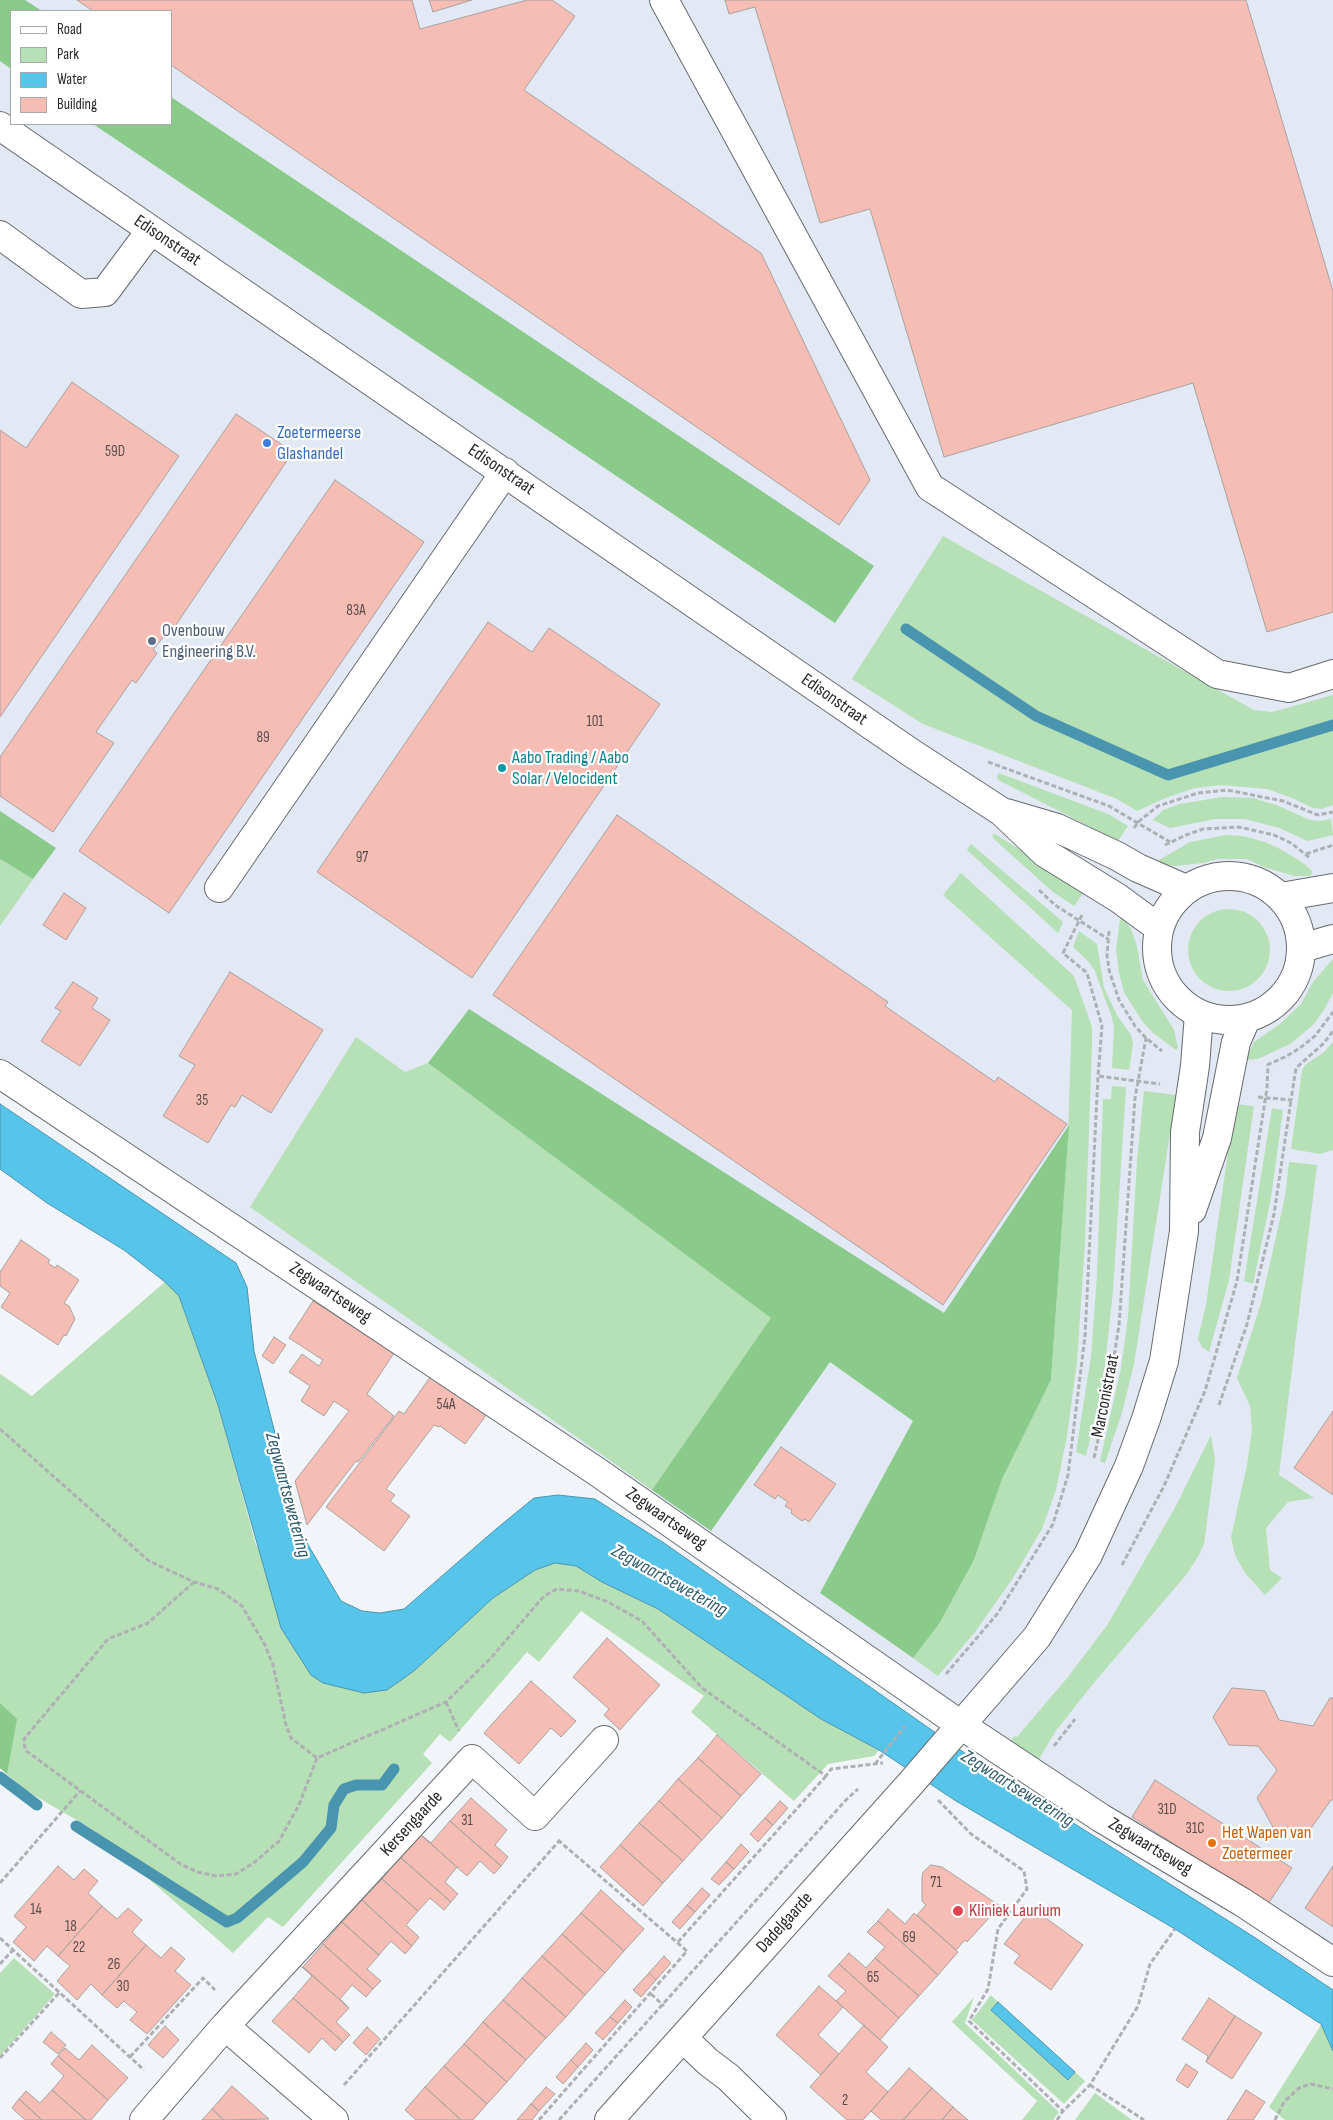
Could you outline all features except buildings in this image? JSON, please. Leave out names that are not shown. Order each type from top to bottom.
[{"type":"street","points":[[664,0],[930,487],[1217,674],[1288,688],[1333,674]]},
{"type":"street","name":"Edisonstraat","points":[[0,126],[902,746],[1002,812],[1045,853],[1098,886],[1159,928]]},
{"type":"street","points":[[0,235],[80,294],[105,292],[151,230]]},
{"type":"street","points":[[219,888],[504,472]]},
{"type":"street","name":"Edisonstraat","points":[[1002,812],[1057,828],[1138,868],[1186,889]]},
{"type":"street","points":[[1235,875],[1252,879],[1268,886],[1281,897],[1293,912],[1302,948],[1296,975],[1286,993],[1271,1007],[1246,1019],[1222,1020],[1199,1014],[1175,996],[1167,984],[1157,957],[1157,942],[1159,928],[1166,913],[1186,889],[1202,880],[1218,876],[1235,875]]},
{"type":"street","points":[[1281,897],[1333,888]]},
{"type":"street","points":[[1302,948],[1333,939]]},
{"type":"street","points":[[957,1728],[1036,1637],[1088,1555],[1121,1484],[1146,1419],[1164,1361],[1184,1231],[1185,1132],[1192,1088],[1199,1014]]},
{"type":"street","points":[[1184,1231],[1217,1138],[1236,1042],[1246,1019]]},
{"type":"street","name":"Zegwaartseweg","points":[[0,1074],[588,1465],[957,1728],[1101,1818],[1242,1902],[1333,1962]]},
{"type":"street","name":"Dadelgaarde","points":[[609,2120],[911,1783],[957,1728]]},
{"type":"street","points":[[535,1816],[604,1740]]},
{"type":"street","name":"Kersengaarde","points":[[144,2120],[225,2026],[472,1759],[535,1816]]},
{"type":"street","points":[[225,2026],[334,2120]]},
{"type":"street","points":[[683,2038],[708,2062],[728,2077],[772,2120]]},
{"type":"path","points":[[981,761],[990,762],[1109,806],[1170,842]]},
{"type":"path","points":[[1117,856],[1138,822],[1158,806],[1198,793],[1227,790],[1283,801],[1318,816],[1333,812]]},
{"type":"path","points":[[1306,854],[1333,846]]},
{"type":"path","points":[[875,1764],[921,1704],[998,1613],[1053,1524],[1068,1475],[1085,1336],[1102,1026],[1087,973],[1063,952],[1098,886]]},
{"type":"path","points":[[1268,1064],[1300,1048],[1314,1036],[1333,1012]]},
{"type":"path","points":[[1219,1405],[1247,1324],[1274,1214],[1296,1068],[1324,1043],[1333,1031]]},
{"type":"path","name":"Marconistraat","points":[[1093,1463],[1109,1389],[1119,1325],[1135,1098],[1146,1038]]},
{"type":"path","points":[[1098,1076],[1192,1088]]},
{"type":"path","points":[[1226,1093],[1292,1100]]},
{"type":"path","points":[[0,1428],[149,1561],[194,1582],[218,1589],[242,1606],[265,1645],[273,1665],[291,1738],[317,1758]]},
{"type":"path","points":[[0,1883],[80,1791],[25,1750],[24,1739],[108,1639],[148,1622],[194,1582]]},
{"type":"path","points":[[881,1769],[888,1763]]},
{"type":"path","points":[[678,1942],[826,1776]]},
{"type":"path","name":"Dadelgaarde","points":[[559,2120],[839,1808],[860,1788]]},
{"type":"path","points":[[937,1800],[971,1834],[1024,1871],[1027,1890],[998,1929],[988,1989],[968,2021],[1063,2111]]},
{"type":"path","points":[[535,1816],[559,1841],[687,1951],[539,2120]]},
{"type":"path","points":[[342,2088],[559,1841]]},
{"type":"path","points":[[1057,2120],[1063,2111],[1090,2085],[1138,2006],[1150,1964],[1174,1929]]},
{"type":"path","points":[[0,1938],[169,2092]]},
{"type":"path","points":[[0,1964],[13,1950]]},
{"type":"path","points":[[130,2057],[203,1978],[225,1998],[225,2026]]},
{"type":"path","points":[[0,2058],[59,1993]]},
{"type":"path","points":[[650,1994],[662,2005]]},
{"type":"path","points":[[1275,2120],[1284,2102],[1299,2088],[1311,2084],[1333,2089]]},
{"type":"path","points":[[1090,2085],[1144,2120]]},
{"type":"shaded area","points":[[0,0],[1333,0],[1333,1962],[0,1064]]},
{"type":"green space","points":[[0,0],[25,0],[40,10],[10,10],[10,68],[0,61]]},
{"type":"green space","points":[[172,98],[874,566],[835,623],[94,125],[172,125]]},
{"type":"green space","points":[[943,536],[1254,710],[1272,712],[1333,695],[1333,805],[1322,809],[1313,808],[1267,789],[1221,785],[1195,788],[1168,797],[1137,811],[1117,799],[923,724],[852,679]]},
{"type":"green space","points":[[999,773],[1108,814],[1128,826],[1118,841],[998,780],[997,776]]},
{"type":"green space","points":[[1222,797],[1253,798],[1279,806],[1310,820],[1331,819],[1333,835],[1308,841],[1279,828],[1245,819],[1215,819],[1170,828],[1153,820],[1163,810],[1180,804]]},
{"type":"green space","points":[[0,811],[56,848],[33,879],[0,859]]},
{"type":"green space","points":[[995,834],[1085,891],[1074,906],[1053,892],[994,839],[992,835]]},
{"type":"green space","points":[[1226,835],[1243,836],[1265,842],[1280,849],[1302,862],[1312,871],[1311,876],[1294,876],[1264,867],[1247,859],[1217,859],[1203,863],[1175,866],[1161,864],[1159,860],[1190,842]]},
{"type":"green space","points":[[971,844],[1063,922],[1058,933],[967,850]]},
{"type":"green space","points":[[0,859],[33,879],[0,926]]},
{"type":"green space","points":[[961,873],[1074,976],[1092,1027],[1092,1046],[1085,1243],[1077,1362],[1067,1436],[1056,1490],[1042,1529],[1013,1578],[975,1632],[938,1676],[913,1658],[939,1624],[974,1560],[1002,1479],[1051,1380],[1068,1136],[1072,1010],[943,895]]},
{"type":"green space","points":[[1229,909],[1245,912],[1258,921],[1267,934],[1270,950],[1267,966],[1258,979],[1245,988],[1229,991],[1213,988],[1200,979],[1191,966],[1188,950],[1191,934],[1200,921],[1213,912]]},
{"type":"green space","points":[[1120,919],[1124,919],[1131,929],[1137,946],[1143,980],[1174,1030],[1178,1048],[1176,1050],[1153,1033],[1142,1021],[1124,992],[1116,950]]},
{"type":"green space","points":[[1079,931],[1097,944],[1104,988],[1118,1017],[1131,1035],[1133,1044],[1129,1070],[1112,1068],[1114,1028],[1112,1018],[1095,971],[1088,961],[1073,947]]},
{"type":"green space","points":[[1333,959],[1333,993],[1313,1025],[1290,1044],[1258,1059],[1247,1060],[1254,1042],[1280,1024],[1301,1004],[1313,982]]},
{"type":"green space","points":[[469,1009],[944,1313],[1069,1125],[1051,1380],[1002,1479],[974,1560],[939,1624],[913,1658],[820,1593],[913,1421],[830,1362],[711,1531],[652,1490],[771,1318],[428,1063]]},
{"type":"green space","points":[[356,1037],[405,1072],[428,1063],[772,1318],[652,1490],[250,1207]]},
{"type":"green space","points":[[1333,1042],[1333,1150],[1320,1154],[1291,1149],[1302,1071],[1305,1065],[1324,1052]]},
{"type":"green space","points":[[1112,1086],[1126,1087],[1113,1291],[1105,1365],[1098,1406],[1086,1456],[1076,1452],[1091,1356],[1097,1275],[1103,1099],[1111,1099]]},
{"type":"green space","points":[[1144,1091],[1176,1095],[1134,1364],[1122,1413],[1105,1463],[1100,1461],[1121,1368],[1128,1317],[1137,1160]]},
{"type":"green space","points":[[1235,1104],[1254,1106],[1229,1280],[1209,1352],[1202,1347],[1198,1339],[1206,1305]]},
{"type":"green space","points":[[1272,1108],[1283,1110],[1271,1198],[1253,1284],[1244,1281]]},
{"type":"green space","points":[[1289,1162],[1317,1165],[1279,1475],[1314,1498],[1288,1502],[1266,1528],[1270,1570],[1282,1578],[1265,1595],[1245,1573],[1235,1555],[1231,1537],[1247,1465],[1252,1429],[1250,1406],[1237,1378],[1261,1303],[1285,1197]]},
{"type":"green space","points":[[165,1282],[179,1296],[218,1405],[256,1545],[364,1693],[387,1690],[414,1671],[493,1598],[535,1570],[555,1563],[576,1566],[602,1582],[658,1609],[821,1719],[879,1750],[874,1756],[828,1764],[794,1801],[691,1712],[704,1696],[581,1611],[539,1662],[527,1652],[450,1742],[440,1734],[423,1754],[432,1763],[283,1927],[268,1917],[233,1953],[92,1829],[25,1790],[0,1768],[0,1374],[32,1396]]},
{"type":"green space","points":[[1211,1435],[1215,1461],[1204,1544],[1199,1555],[1186,1575],[1092,1685],[1055,1732],[1038,1761],[1010,1742],[1014,1736],[1017,1737],[1068,1677],[1108,1624],[1176,1506]]},
{"type":"green space","points":[[0,1703],[17,1719],[7,1774],[0,1768]]},
{"type":"green space","points":[[14,1958],[55,1994],[0,2056],[0,1973]]},
{"type":"green space","points":[[991,1995],[998,2002],[991,2010],[1069,2080],[1075,2072],[1085,2081],[1064,2104],[972,2020]]},
{"type":"green space","points":[[974,1997],[965,2023],[1059,2112],[1053,2120],[1022,2120],[1037,2101],[952,2022]]},
{"type":"green space","points":[[1321,2025],[1333,2051],[1333,2120],[1285,2120],[1269,2107]]},
{"type":"green space","points":[[1095,2093],[1132,2120],[1075,2120]]},
{"type":"water","name":"Zegwaartsewetering","points":[[0,1104],[236,1263],[247,1287],[254,1351],[300,1531],[341,1601],[362,1611],[380,1613],[404,1609],[534,1498],[558,1495],[595,1499],[664,1543],[986,1768],[1254,1937],[1333,1990],[1333,2051],[1321,2024],[1175,1929],[956,1801],[879,1750],[821,1719],[658,1609],[602,1582],[576,1566],[555,1563],[535,1570],[493,1598],[414,1671],[387,1690],[364,1693],[323,1683],[311,1675],[281,1628],[218,1405],[179,1296],[165,1282],[124,1250],[47,1203],[0,1169]]},
{"type":"water","points":[[998,2002],[1075,2072],[1068,2080],[991,2010]]},
{"type":"waterway","points":[[906,629],[1036,716],[1168,775],[1333,725]]},
{"type":"waterway","points":[[76,1826],[227,1922],[237,1918],[303,1862],[331,1828],[334,1805],[344,1789],[356,1785],[382,1785],[394,1769]]},
{"type":"waterway","points":[[0,1777],[37,1805]]},
{"type":"place","name":"Zoetermeerse Glashandel","points":[[267,443]]},
{"type":"place","name":"Ovenbouw Engineering B.V.","points":[[152,641]]},
{"type":"place","name":"Aabo Trading / Aabo Solar / Velocident","points":[[502,768]]},
{"type":"place","name":"Het Wapen van Zoetermeer","points":[[1212,1843]]},
{"type":"place","name":"Kliniek Laurium","points":[[958,1911]]}]
